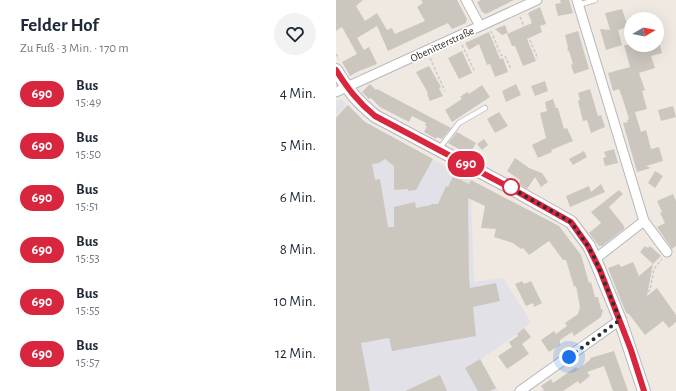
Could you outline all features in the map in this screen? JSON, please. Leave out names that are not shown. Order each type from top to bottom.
[{"type":"main road","points":[[336,70],[342,90],[375,116],[439,149],[571,222],[588,246],[595,259],[620,320],[644,391]]},
{"type":"street","points":[[466,0],[484,24]]},
{"type":"street","name":"Obenitterstraße","points":[[342,90],[537,0]]},
{"type":"street","points":[[578,2],[644,221],[667,252]]},
{"type":"street","points":[[595,259],[644,221]]},
{"type":"street","points":[[520,391],[620,320]]},
{"type":"lane","points":[[578,2],[594,0]]},
{"type":"lane","points":[[439,149],[459,123],[485,108]]},
{"type":"path","points":[[516,10],[538,59]]},
{"type":"path","points":[[484,24],[501,55],[505,56],[511,69]]},
{"type":"path","points":[[458,36],[476,72]]},
{"type":"path","points":[[427,51],[445,91]]},
{"type":"path","points":[[647,304],[643,297],[650,290],[654,269],[667,252]]},
{"type":"shaded area","points":[[342,100],[365,122],[479,185],[471,199],[474,282],[503,278],[531,322],[517,334],[480,360],[498,391],[336,391],[336,101]]},
{"type":"building","points":[[336,0],[363,0],[356,6],[365,21],[377,13],[387,30],[392,28],[395,34],[425,21],[417,7],[423,3],[421,0],[457,0],[467,19],[466,23],[452,29],[448,23],[388,51],[377,26],[357,38],[364,50],[369,47],[377,64],[350,76],[342,62],[357,54],[342,27],[336,31]]},
{"type":"building","points":[[481,0],[514,0],[486,14],[482,12],[477,2]]},
{"type":"building","points":[[560,0],[569,0],[573,13],[558,16],[555,4],[561,3]]},
{"type":"building","points":[[540,7],[546,24],[540,26],[542,32],[527,39],[536,61],[523,66],[515,46],[512,46],[507,34],[532,23],[528,13]]},
{"type":"building","points":[[622,9],[624,15],[624,28],[618,30],[622,45],[606,50],[600,29],[610,30],[605,13]]},
{"type":"building","points":[[505,25],[508,33],[502,35],[495,29]]},
{"type":"building","points":[[578,31],[589,69],[574,74],[571,65],[573,64],[569,51],[567,50],[568,48],[565,35]]},
{"type":"building","points":[[489,32],[500,59],[503,58],[508,72],[495,77],[490,64],[487,65],[479,44],[469,50],[465,43]]},
{"type":"building","points":[[462,51],[472,73],[459,79],[448,58]]},
{"type":"building","points":[[626,52],[662,52],[651,56],[655,68],[639,73],[645,90],[642,91],[647,109],[635,112],[641,132],[646,130],[651,149],[659,147],[663,161],[646,166],[651,168],[637,172],[623,123],[628,122],[627,120],[629,119],[619,89],[613,91],[608,73],[630,67]]},
{"type":"building","points":[[429,66],[441,87],[439,88],[443,96],[430,101],[427,94],[428,93],[416,72]]},
{"type":"building","points":[[545,81],[548,91],[535,96],[531,86]]},
{"type":"building","points":[[370,84],[376,90],[377,89],[451,128],[442,139],[437,137],[436,139],[424,132],[427,126],[425,126],[426,123],[412,116],[409,122],[380,107],[371,98],[369,99],[362,92]]},
{"type":"building","points":[[516,84],[521,95],[506,102],[502,91]]},
{"type":"building","points":[[482,85],[490,97],[452,122],[445,110],[462,99],[460,97],[464,94],[468,92],[469,94]]},
{"type":"building","points":[[590,89],[598,116],[601,115],[605,127],[591,133],[587,120],[583,121],[578,101],[580,100],[578,93]]},
{"type":"building","points":[[553,99],[556,108],[558,108],[564,129],[567,128],[573,141],[551,150],[552,152],[538,158],[532,145],[546,138],[540,113],[547,111],[545,102]]},
{"type":"building","points":[[348,105],[365,122],[433,159],[416,190],[408,191],[408,189],[394,190],[394,166],[385,159],[379,163],[372,164],[375,180],[380,179],[388,227],[394,227],[394,207],[415,202],[416,208],[431,204],[438,204],[446,186],[448,187],[453,176],[469,184],[471,180],[559,226],[581,255],[589,283],[591,282],[595,297],[598,297],[601,309],[603,310],[601,317],[574,336],[572,332],[560,340],[560,345],[549,352],[541,340],[554,331],[556,334],[567,326],[565,323],[578,314],[580,307],[576,286],[574,287],[566,260],[563,260],[549,241],[529,255],[523,248],[521,249],[513,243],[494,237],[496,229],[481,228],[485,206],[468,198],[470,288],[496,283],[500,301],[473,307],[476,336],[392,351],[389,338],[361,343],[370,391],[336,391],[336,118]]},
{"type":"building","points":[[673,106],[676,117],[661,121],[658,110]]},
{"type":"building","points":[[499,112],[508,126],[495,133],[487,119]]},
{"type":"building","points":[[457,132],[476,143],[469,155],[448,143]]},
{"type":"building","points":[[484,139],[488,145],[482,150],[477,144]]},
{"type":"building","points":[[614,149],[618,163],[605,166],[603,158],[606,157],[604,152]]},
{"type":"building","points":[[584,151],[587,157],[573,165],[569,159]]},
{"type":"building","points":[[515,158],[529,168],[542,173],[548,182],[541,187],[535,177],[527,189],[519,184],[520,180],[507,171]]},
{"type":"building","points":[[655,171],[663,176],[655,188],[648,183]]},
{"type":"building","points":[[601,184],[605,192],[570,207],[566,196],[589,186],[591,192]]},
{"type":"building","points":[[619,190],[623,194],[609,207],[624,226],[624,229],[602,246],[599,246],[589,233],[601,223],[591,212]]},
{"type":"building","points":[[673,194],[676,201],[676,246],[672,249],[657,227],[665,223],[660,213],[662,212],[657,201]]},
{"type":"building","points":[[645,246],[648,248],[650,246],[661,256],[653,264],[640,252]]},
{"type":"building","points":[[633,262],[639,276],[653,264],[647,296],[657,288],[676,315],[676,322],[669,328],[663,321],[645,335],[629,314],[626,313],[608,268],[619,264],[621,267]]},
{"type":"building","points":[[522,281],[524,284],[531,281],[542,303],[534,307],[533,303],[526,306],[515,284]]},
{"type":"building","points":[[524,328],[531,337],[522,344],[529,354],[507,369],[498,356],[512,347],[509,342],[518,336],[517,334]]},
{"type":"building","points":[[614,351],[628,391],[613,391],[604,366],[587,372],[590,376],[580,384],[578,381],[563,391],[542,391],[544,390],[541,386],[551,379],[553,383],[576,367],[578,369],[590,360],[590,358]]},
{"type":"building","points":[[480,359],[496,388],[490,391],[478,391],[465,368]]},
{"type":"building","points":[[440,375],[447,391],[405,391]]},
{"type":"bus line","name":"690","points":[[336,70],[347,88],[359,103],[375,116],[509,187],[571,222],[588,246],[600,270],[631,350],[644,391]]},
{"type":"route","points":[[511,187],[509,187],[571,222],[588,246],[595,259],[605,280],[620,320],[569,357]]}]
